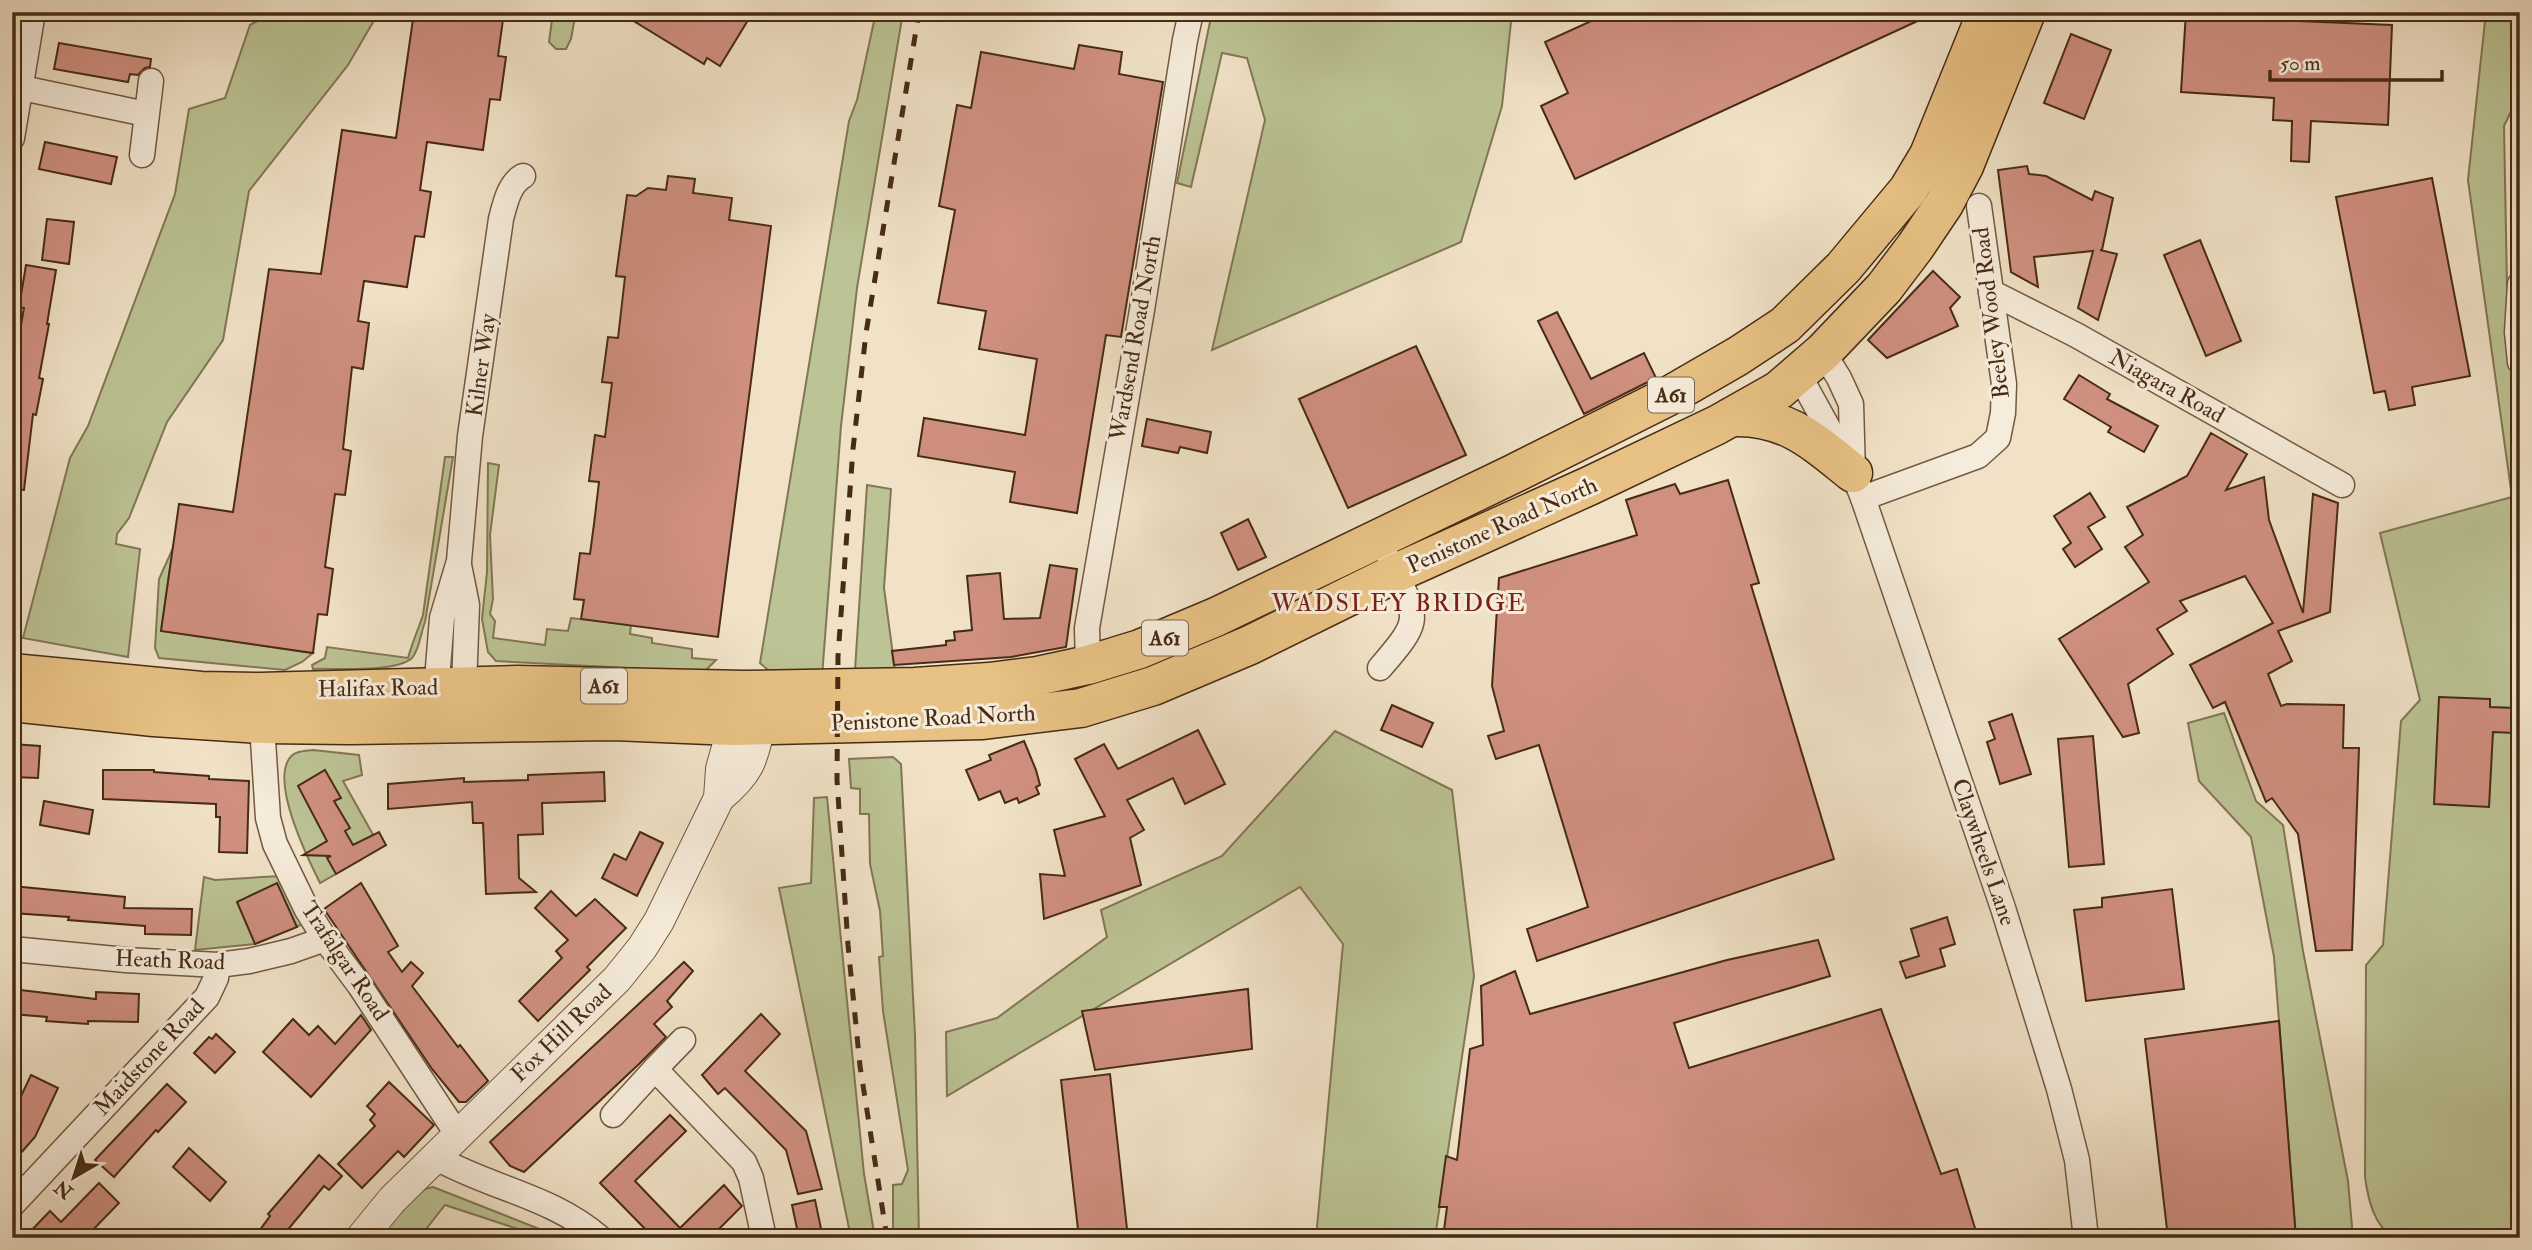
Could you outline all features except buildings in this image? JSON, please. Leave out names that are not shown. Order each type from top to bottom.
[{"type":"highway","name":"Penistone Road North","points":[[747,725],[983,720],[1081,708],[1153,686],[1250,645],[1396,573],[1589,486],[1732,417],[1779,390],[1843,268],[1908,190],[1929,155],[1987,12]]},
{"type":"highway","name":"Penistone Road North","points":[[744,690],[915,687],[989,682],[1037,676],[1088,665],[1140,649],[1216,617],[1552,455],[1679,391],[1738,356],[1799,352],[1895,274],[1944,204],[1964,166],[2026,12]]},
{"type":"highway","points":[[1732,417],[1763,418],[1810,438],[1858,485]]},
{"type":"highway","points":[[1088,665],[1093,682],[1104,691],[1119,696]]},
{"type":"highway","name":"Halifax Road","points":[[12,673],[166,688],[261,708],[449,723],[614,721],[747,725]]},
{"type":"highway","name":"Halifax Road","points":[[12,702],[154,718],[451,687],[517,685],[744,690]]},
{"type":"highway","points":[[449,723],[442,707],[451,687]]},
{"type":"highway","points":[[744,690],[747,725]]},
{"type":"street","points":[[12,138],[33,12]]},
{"type":"street","name":"Wardsend Road North","points":[[1088,665],[1087,628],[1191,12]]},
{"type":"street","points":[[142,155],[151,81]]},
{"type":"street","points":[[22,88],[146,114]]},
{"type":"street","name":"Kilner Way","points":[[451,687],[438,667],[442,618],[459,561],[470,436],[501,219],[505,201],[517,179],[523,176]]},
{"type":"street","name":"Beeley Wood Road","points":[[1858,485],[1978,456],[1998,438],[2003,413],[2004,384],[1979,206]]},
{"type":"street","points":[[2520,284],[2517,332],[2520,362]]},
{"type":"street","name":"Niagara Road","points":[[1991,292],[2076,335],[2342,485]]},
{"type":"street","name":"Claywheels Lane","points":[[1799,352],[1839,378],[1851,404],[1858,485]]},
{"type":"street","name":"Claywheels Lane","points":[[1799,352],[1858,485],[2003,908],[2059,1088],[2077,1160],[2086,1238]]},
{"type":"street","points":[[1380,538],[1410,604],[1414,621],[1404,641],[1380,668]]},
{"type":"street","name":"Trafalgar Road","points":[[261,708],[268,818],[275,844],[307,910],[325,939],[360,986],[457,1134]]},
{"type":"street","name":"Fox Hill Road","points":[[361,1238],[392,1200],[610,985],[642,948],[659,921],[719,798],[721,769],[747,725]]},
{"type":"street","name":"Heath Road","points":[[12,949],[126,960],[218,965],[291,951],[325,939]]},
{"type":"street","name":"Maidstone Road","points":[[12,1205],[206,997],[216,978],[218,965]]},
{"type":"street","points":[[612,1115],[683,1040]]},
{"type":"street","points":[[655,1069],[744,1162],[751,1178],[765,1238]]},
{"type":"street","points":[[435,1157],[460,1171],[563,1211],[600,1238]]},
{"type":"green space","points":[[274,12],[379,12],[348,65],[249,191],[223,340],[167,422],[129,518],[117,534],[116,544],[140,549],[128,657],[23,638],[70,458],[88,426],[175,194],[189,109],[225,98],[250,25]]},
{"type":"green space","points":[[553,12],[576,12],[571,39],[566,49],[556,49],[549,42]]},
{"type":"green space","points":[[876,12],[903,12],[857,288],[841,426],[822,677],[776,677],[760,663],[849,121],[857,100]]},
{"type":"green space","points":[[1212,12],[1522,12],[1511,22],[1502,106],[1461,242],[1212,350],[1265,120],[1247,58],[1222,53],[1191,187],[1177,183]]},
{"type":"green space","points":[[2486,12],[2520,12],[2520,93],[2504,126],[2507,286],[2520,434],[2511,486],[2520,489],[2520,1238],[2395,1238],[2377,1220],[2370,1203],[2365,1177],[2366,965],[2383,945],[2401,721],[2420,700],[2380,533],[2512,497],[2468,180]]},
{"type":"green space","points":[[445,457],[453,457],[425,622],[414,655],[404,663],[379,668],[313,669],[312,665],[325,658],[327,647],[408,658],[423,615]]},
{"type":"green space","points":[[488,463],[499,465],[490,535],[493,599],[490,614],[495,621],[493,638],[545,645],[547,629],[568,631],[571,618],[631,625],[630,634],[652,638],[652,643],[692,649],[692,658],[716,660],[704,672],[496,661],[488,652],[482,619],[487,572]]},
{"type":"green space","points":[[867,485],[891,489],[884,588],[895,670],[855,670]]},
{"type":"green space","points":[[173,548],[161,631],[313,653],[285,670],[159,658],[155,648],[159,579]]},
{"type":"green space","points":[[2224,713],[2256,801],[2283,825],[2303,951],[2348,1181],[2353,1238],[2296,1238],[2274,957],[2251,837],[2199,781],[2188,723]]},
{"type":"green space","points":[[1335,731],[1452,790],[1474,976],[1435,1238],[1316,1238],[1343,944],[1300,887],[947,1096],[946,1032],[997,1018],[1107,937],[1101,910],[1222,856]]},
{"type":"green space","points":[[313,750],[359,755],[362,775],[343,781],[376,840],[362,859],[320,883],[294,822],[285,786],[285,771],[291,756]]},
{"type":"green space","points":[[893,757],[901,764],[915,1035],[919,1238],[897,1238],[893,1227],[893,1185],[902,1184],[908,1170],[883,1011],[879,957],[883,956],[880,911],[870,864],[869,814],[860,814],[860,789],[851,788],[849,759]]},
{"type":"green space","points":[[827,797],[864,1174],[875,1238],[851,1238],[779,888],[811,883],[814,798]]},
{"type":"green space","points":[[280,876],[303,924],[255,944],[195,950],[204,877],[215,880]]},
{"type":"green space","points":[[433,1187],[562,1238],[528,1238],[522,1235],[521,1230],[445,1205],[419,1238],[377,1238],[409,1200]]},
{"type":"railway","points":[[887,1238],[860,1066],[848,945],[837,780],[838,656],[853,449],[866,333],[919,12]]},
{"type":"district","name":"WADSLEY BRIDGE","points":[[1399,603]]}]
